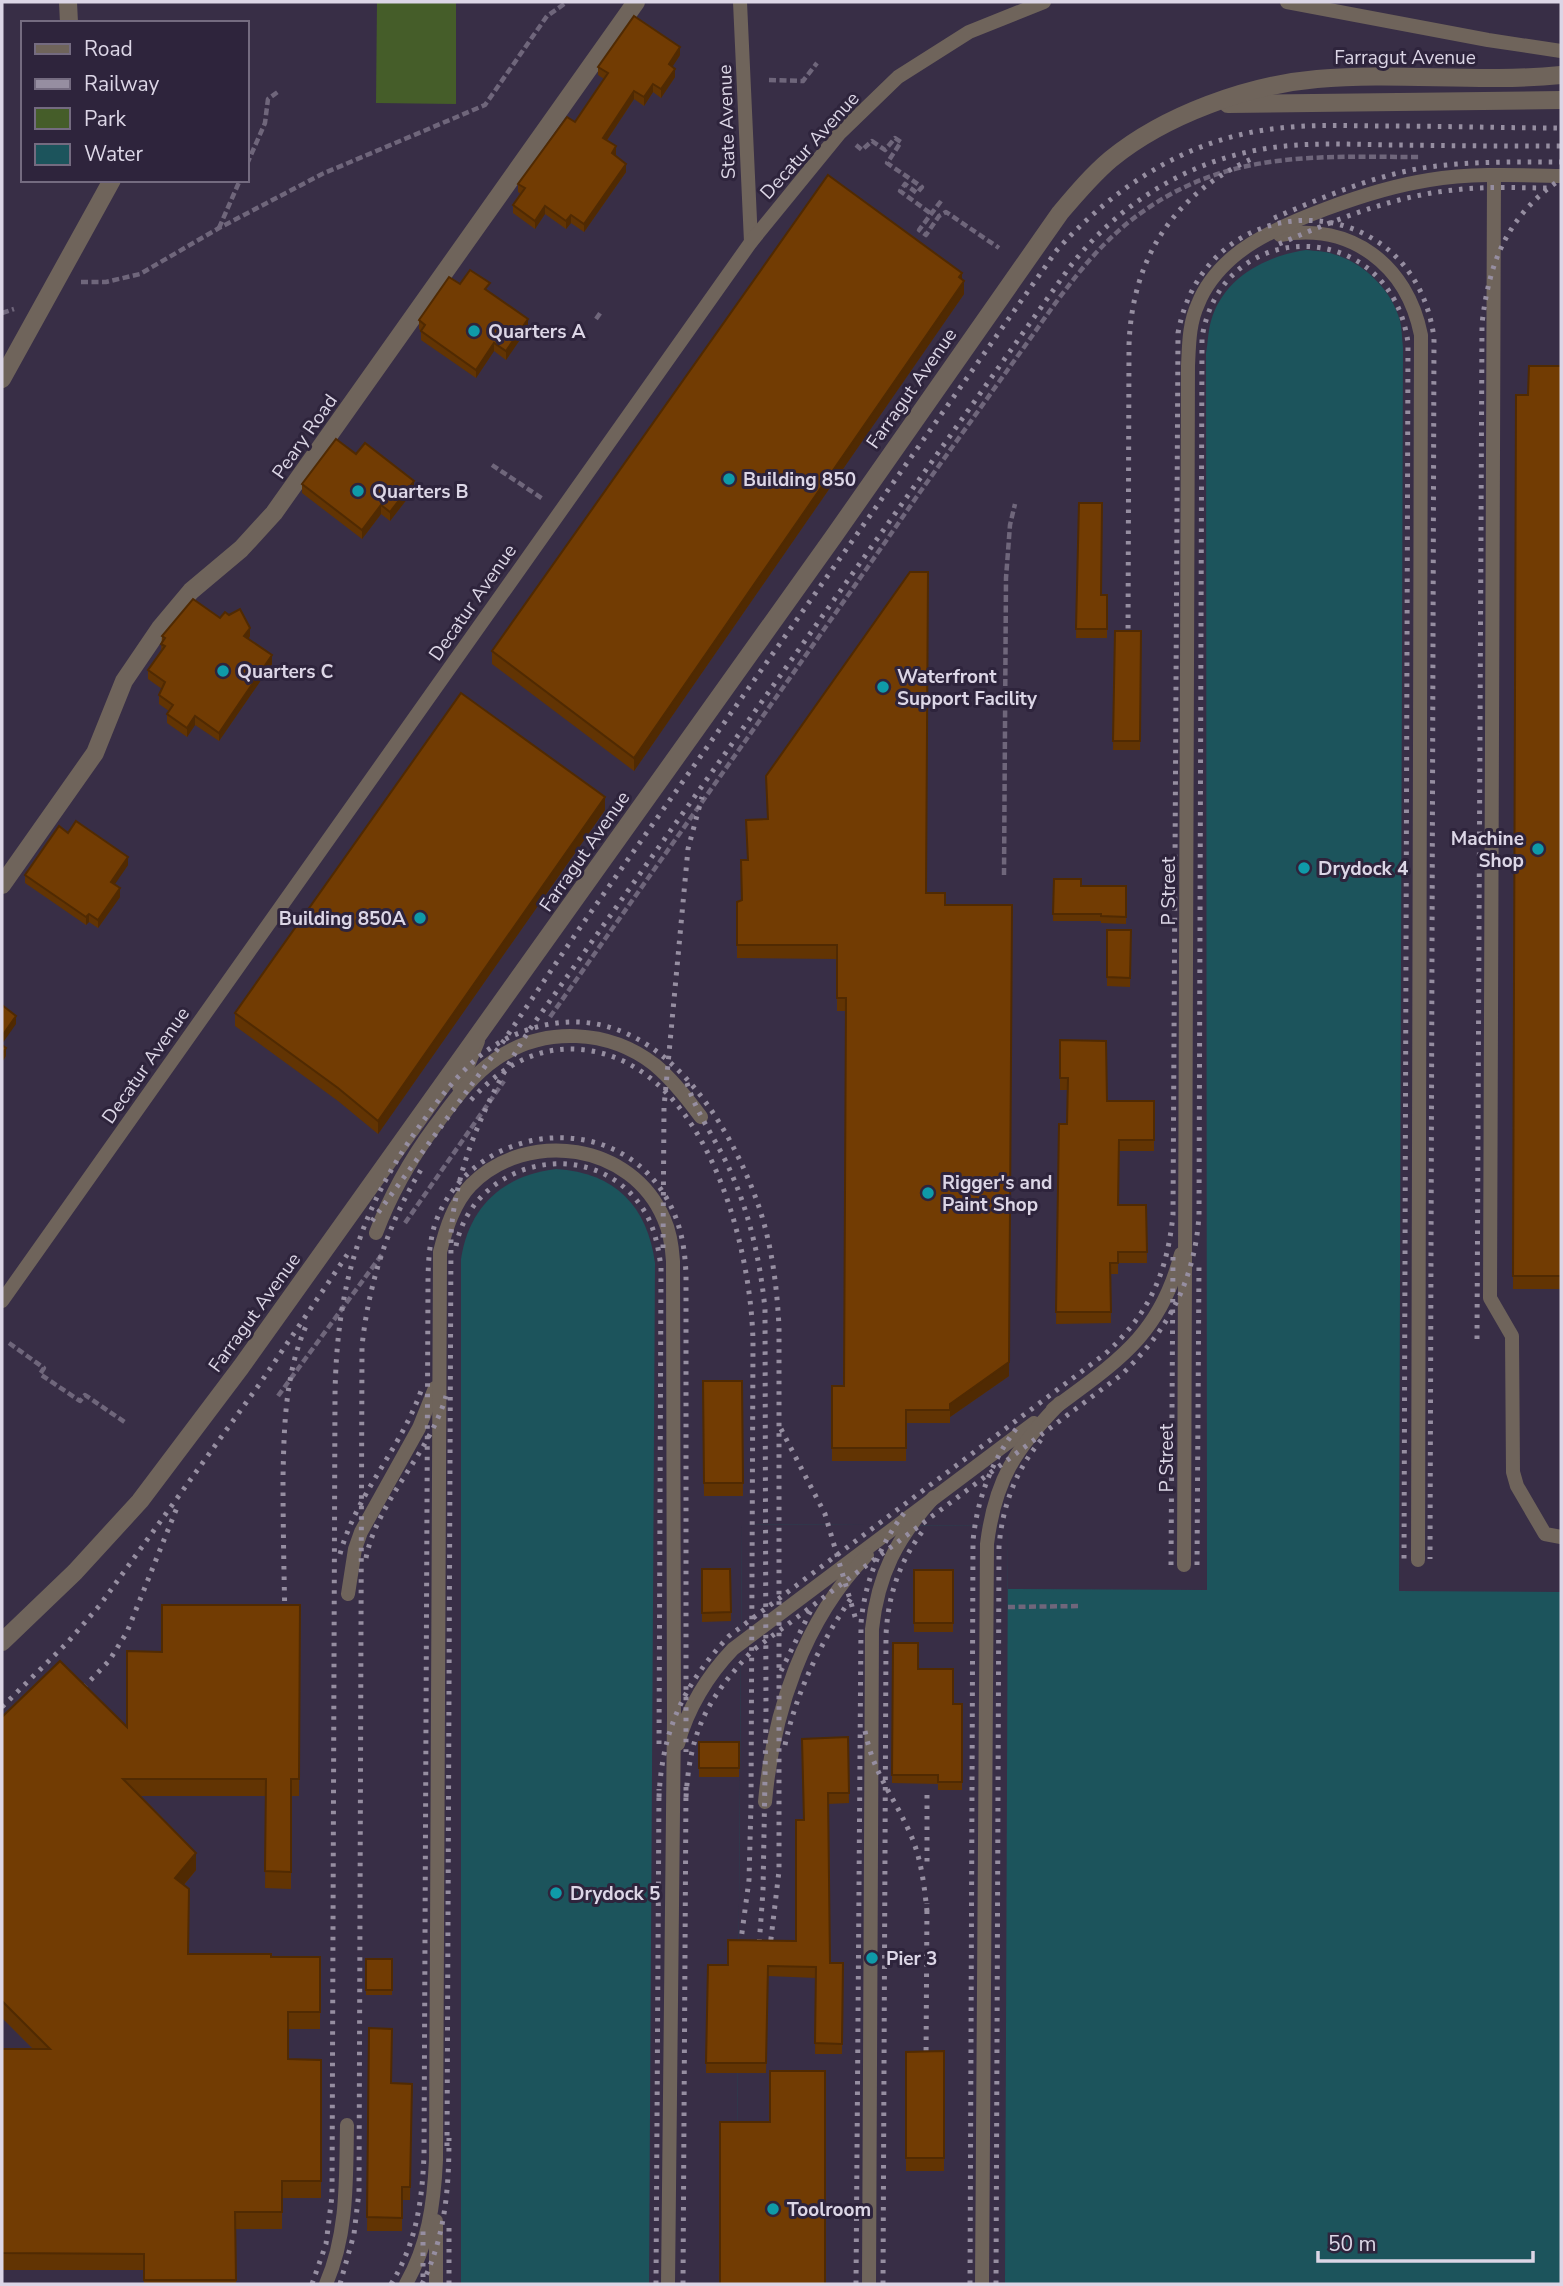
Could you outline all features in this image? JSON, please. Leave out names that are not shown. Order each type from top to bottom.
[{"type":"street","points":[[68,2],[69,21]]},
{"type":"street","name":"Peary Road","points":[[2,885],[95,753],[124,681],[160,628],[191,592],[241,549],[274,513],[636,2]]},
{"type":"street","name":"Farragut Avenue","points":[[2,1642],[75,1572],[140,1501],[241,1367],[834,536],[1060,212],[1082,186],[1112,158],[1139,139],[1211,104],[1255,89],[1317,79],[1561,75]]},
{"type":"street","name":"Farragut Avenue","points":[[1211,104],[1561,100]]},
{"type":"street","points":[[2,379],[111,182]]},
{"type":"lane","name":"State Avenue","points":[[740,2],[751,242]]},
{"type":"lane","name":"Decatur Avenue","points":[[2,1301],[751,242],[839,134],[898,78],[969,32],[1044,2]]},
{"type":"lane","points":[[1287,2],[1561,51]]},
{"type":"lane","points":[[1255,243],[1315,214],[1380,191],[1430,180],[1494,175],[1561,176]]},
{"type":"lane","points":[[1494,175],[1490,1297],[1512,1336],[1513,1472],[1517,1486],[1545,1534],[1561,1537]]},
{"type":"lane","points":[[1255,243],[1276,236],[1307,232],[1348,241],[1369,251],[1396,276],[1405,289],[1421,335],[1418,1560]]},
{"type":"lane","name":"P Street","points":[[1184,1565],[1189,347],[1191,324],[1208,285],[1234,256],[1255,243]]},
{"type":"lane","points":[[453,1102],[486,1023]]},
{"type":"lane","points":[[376,1233],[390,1197],[418,1150],[470,1081],[495,1059],[533,1042],[567,1035],[594,1038],[622,1046],[640,1055],[667,1076],[701,1117]]},
{"type":"lane","points":[[349,1214],[418,1150]]},
{"type":"lane","points":[[436,2284],[440,1266],[444,1237],[452,1213],[462,1197],[482,1176],[497,1165],[525,1153],[565,1150],[603,1158],[626,1172],[645,1189],[663,1216],[670,1237],[673,1261],[673,1763],[668,2284]]},
{"type":"lane","points":[[673,1763],[691,1709],[705,1684],[724,1658],[752,1632],[1128,1351],[1159,1312],[1181,1255],[1187,1205]]},
{"type":"lane","points":[[348,1594],[360,1532],[427,1412],[437,1382],[440,1359]]},
{"type":"lane","points":[[982,2284],[987,1544],[995,1499],[1005,1471],[1033,1432],[1060,1403]]},
{"type":"lane","points":[[869,2284],[872,1629],[879,1588],[889,1560],[900,1539],[934,1497]]},
{"type":"lane","points":[[765,1802],[768,1765],[779,1716],[792,1677],[810,1638],[834,1596],[862,1560],[909,1516]]},
{"type":"lane","points":[[326,2284],[340,2242],[343,2223],[347,2125]]},
{"type":"lane","points":[[405,2284],[423,2247],[430,2220],[436,2160]]},
{"type":"path","points":[[56,281],[106,282],[140,274],[219,228],[322,174],[485,105],[547,16],[567,2]]},
{"type":"path","points":[[769,80],[803,81],[817,63]]},
{"type":"path","points":[[248,162],[265,123],[268,99],[279,91]]},
{"type":"path","points":[[856,145],[862,150],[872,141],[886,150],[895,138],[901,142],[887,163],[922,187],[917,193],[905,184],[900,191],[930,212]]},
{"type":"path","points":[[533,1042],[981,406],[1078,271],[1112,234],[1151,206],[1195,181],[1268,160],[1310,157],[1420,158]]},
{"type":"path","points":[[219,228],[239,182]]},
{"type":"path","points":[[941,201],[930,212],[919,230],[926,235],[939,216],[946,212],[999,248]]},
{"type":"path","points":[[2,313],[19,308]]},
{"type":"path","points":[[596,319],[601,312]]},
{"type":"path","points":[[492,465],[550,503]]},
{"type":"path","points":[[1004,875],[1006,578],[1010,525],[1015,504]]},
{"type":"path","points":[[402,1226],[505,1080]]},
{"type":"path","points":[[278,1396],[388,1245]]},
{"type":"path","points":[[9,1343],[44,1368],[40,1374],[50,1381],[80,1401],[85,1395],[126,1423]]},
{"type":"path","points":[[1007,1607],[1081,1606]]},
{"type":"green space","points":[[377,2],[456,2],[456,104],[376,103]]},
{"type":"water","points":[[1306,250],[1327,252],[1344,258],[1375,279],[1396,310],[1401,324],[1403,348],[1399,1591],[1561,1592],[1561,2284],[736,2284],[742,1524],[1008,1526],[1008,1589],[1207,1590],[1206,353],[1210,325],[1217,306],[1236,281],[1261,264]]},
{"type":"water","name":"Drydock 5","points":[[556,1169],[596,1177],[625,1196],[645,1225],[655,1263],[649,2284],[461,2284],[461,1259],[472,1223],[492,1196],[520,1178]]},
{"type":"pier","name":"Pier 3","points":[[742,1524],[1008,1526],[1005,2284],[736,2284]]},
{"type":"building","points":[[634,16],[680,47],[669,64],[675,69],[661,89],[653,84],[644,97],[634,91],[603,138],[616,146],[612,153],[626,164],[584,224],[571,215],[566,221],[545,206],[535,221],[513,205],[525,188],[518,184],[567,117],[575,122],[608,73],[598,67]]},
{"type":"building","name":"Building 850","points":[[828,175],[962,273],[959,277],[964,281],[634,758],[492,651]]},
{"type":"building","name":"Quarters A","points":[[470,270],[490,283],[485,289],[528,319],[506,351],[494,343],[476,370],[421,331],[425,325],[419,320],[449,277],[460,284]]},
{"type":"building","name":"Machine Shop","points":[[1529,366],[1561,366],[1561,1276],[1513,1276],[1516,395],[1528,395]]},
{"type":"building","name":"Quarters B","points":[[336,439],[356,454],[365,443],[414,481],[390,512],[381,505],[362,530],[302,484]]},
{"type":"building","points":[[1079,503],[1102,503],[1101,595],[1107,595],[1107,629],[1076,629]]},
{"type":"building","name":"Rigger's and Paint Shop","points":[[910,572],[928,572],[926,893],[945,893],[945,905],[1012,905],[1009,1362],[950,1404],[950,1410],[906,1410],[906,1448],[832,1448],[832,1386],[844,1386],[846,998],[837,998],[837,945],[737,945],[737,902],[742,900],[741,860],[748,860],[746,820],[768,819],[766,776]]},
{"type":"building","name":"Quarters C","points":[[193,599],[220,618],[225,612],[229,615],[240,609],[250,628],[244,636],[272,655],[219,733],[195,716],[187,728],[167,714],[173,705],[159,695],[165,682],[148,670],[165,646],[161,644],[165,638],[162,636]]},
{"type":"building","points":[[1115,631],[1141,631],[1140,741],[1113,741]]},
{"type":"building","name":"Building 850A","points":[[461,693],[605,797],[378,1121],[338,1088],[235,1013]]},
{"type":"building","points":[[76,821],[128,857],[111,882],[120,888],[98,920],[89,914],[86,917],[25,875],[59,826],[68,833]]},
{"type":"building","points":[[1054,879],[1081,879],[1081,886],[1126,886],[1126,917],[1053,914]]},
{"type":"building","points":[[1107,930],[1131,930],[1130,978],[1107,977]]},
{"type":"building","points":[[2,1005],[16,1016],[2,1036]]},
{"type":"building","points":[[1060,1040],[1106,1041],[1107,1101],[1154,1101],[1154,1140],[1119,1140],[1118,1205],[1146,1205],[1147,1252],[1118,1252],[1118,1263],[1110,1263],[1111,1312],[1056,1312],[1059,1124],[1067,1124],[1068,1078],[1060,1078]]},
{"type":"building","points":[[703,1381],[742,1381],[743,1483],[704,1483]]},
{"type":"building","points":[[702,1569],[730,1569],[731,1612],[702,1613]]},
{"type":"building","points":[[914,1570],[953,1570],[953,1623],[914,1623]]},
{"type":"building","points":[[162,1605],[300,1605],[299,1779],[291,1779],[291,1872],[265,1871],[266,1779],[123,1779],[196,1853],[175,1878],[189,1889],[188,1954],[320,1957],[320,2012],[288,2012],[288,2059],[321,2060],[321,2181],[282,2181],[282,2212],[235,2212],[236,2280],[144,2280],[144,2254],[2,2253],[2,2049],[50,2049],[2,2001],[2,1717],[60,1661],[127,1727],[127,1651],[162,1652]]},
{"type":"building","points":[[893,1643],[918,1643],[918,1669],[953,1669],[953,1704],[962,1704],[962,1782],[938,1782],[938,1775],[892,1775]]},
{"type":"building","points":[[848,1737],[849,1793],[828,1793],[830,1963],[843,1963],[842,2044],[815,2043],[816,1967],[768,1966],[766,2063],[706,2063],[708,1965],[728,1965],[728,1940],[796,1941],[796,1820],[804,1820],[802,1739]]},
{"type":"building","points":[[699,1742],[739,1742],[739,1768],[699,1768]]},
{"type":"building","points":[[366,1959],[392,1959],[392,1990],[366,1990]]},
{"type":"building","points":[[369,2028],[392,2029],[391,2083],[412,2084],[410,2187],[402,2187],[402,2218],[367,2217]]},
{"type":"building","points":[[944,2051],[944,2158],[906,2158],[906,2052]]},
{"type":"building","name":"Toolroom","points":[[770,2071],[825,2071],[825,2284],[720,2284],[720,2122],[770,2122]]},
{"type":"railway","points":[[372,1221],[505,1039],[579,929],[1057,250],[1080,226],[1130,185],[1157,168],[1185,153],[1247,133],[1320,126],[1561,128]]},
{"type":"railway","points":[[447,2146],[451,1234],[454,1207],[468,1153],[502,1076],[530,1029],[1069,268],[1108,225],[1154,190],[1180,176],[1206,164],[1263,149],[1332,144],[1561,146]]},
{"type":"railway","points":[[1128,639],[1129,345],[1132,313],[1139,283],[1149,256],[1163,231],[1181,209],[1202,189],[1256,157]]},
{"type":"railway","points":[[1274,218],[1365,183],[1422,168],[1474,163],[1561,162]]},
{"type":"railway","points":[[1477,1339],[1482,324],[1490,280],[1504,241],[1527,208],[1561,179]]},
{"type":"railway","points":[[1279,244],[1387,203],[1431,193],[1466,189],[1550,188]]},
{"type":"railway","points":[[659,1797],[665,1750],[678,1709],[699,1672],[729,1636],[1105,1354],[1133,1324],[1153,1292],[1166,1256],[1173,1215],[1178,333],[1196,283],[1227,248],[1266,227],[1309,220],[1352,228],[1390,251],[1418,287],[1434,338],[1430,1559]]},
{"type":"railway","points":[[686,1797],[692,1753],[704,1717],[723,1685],[752,1651],[1121,1375],[1152,1341],[1185,1283],[1192,1261],[1199,1215],[1202,338],[1216,297],[1240,269],[1271,252],[1306,246],[1340,253],[1371,271],[1395,301],[1408,343],[1404,1560]]},
{"type":"railway","points":[[663,1248],[664,1107],[688,849],[702,797]]},
{"type":"railway","points":[[312,2284],[326,2244],[332,2196],[335,1394],[341,1315],[348,1279],[370,1212],[386,1179],[406,1146],[458,1077],[480,1056],[505,1039],[563,1022],[604,1026],[640,1040],[672,1064],[701,1096],[724,1131],[744,1169],[764,1222],[773,1267],[779,1327],[779,1871],[770,1947]]},
{"type":"railway","points":[[471,1100],[504,1070],[544,1052],[573,1049],[617,1058],[655,1082],[686,1116],[710,1158],[729,1205],[742,1253],[750,1300],[753,1342],[751,1803],[749,1880],[741,1940]]},
{"type":"railway","points":[[687,1083],[695,1105],[728,1166],[742,1200],[757,1254],[765,1309],[766,1718],[763,1891],[759,1946]]},
{"type":"railway","points":[[391,2284],[412,2238],[422,2190],[424,2156],[430,1248],[434,1227],[451,1193],[475,1167],[506,1149],[540,1139],[575,1139],[609,1147],[639,1165],[664,1194],[681,1233],[686,1275],[686,1752]]},
{"type":"railway","points":[[456,1246],[467,1217],[485,1193],[509,1176],[536,1166],[565,1164],[593,1169],[619,1183],[641,1206],[652,1227],[661,1267],[659,1747]]},
{"type":"railway","points":[[340,2284],[354,2234],[359,2192],[362,1346],[370,1298],[382,1252],[401,1207],[424,1165]]},
{"type":"railway","points":[[2,1707],[67,1643],[100,1605],[261,1382],[349,1252]]},
{"type":"railway","points":[[1171,1565],[1173,1257]]},
{"type":"railway","points":[[1197,1565],[1199,1261]]},
{"type":"railway","points":[[285,1622],[285,1420],[294,1363],[306,1326]]},
{"type":"railway","points":[[340,1554],[357,1510],[404,1428],[423,1385]]},
{"type":"railway","points":[[366,1558],[381,1517],[428,1437],[446,1396]]},
{"type":"railway","points":[[970,2284],[973,1541],[978,1509],[994,1464],[1020,1424]]},
{"type":"railway","points":[[781,1429],[825,1514],[856,1620]]},
{"type":"railway","points":[[996,2284],[999,1547],[1011,1490],[1024,1464],[1041,1440]]},
{"type":"railway","points":[[76,1695],[109,1661],[127,1632],[178,1505]]},
{"type":"railway","points":[[856,2284],[861,1623],[866,1592],[876,1562],[890,1534],[908,1508]]},
{"type":"railway","points":[[883,2284],[886,1635],[889,1606],[897,1578],[909,1552],[926,1527]]},
{"type":"railway","points":[[785,1745],[796,1704],[812,1666],[831,1629],[854,1594]]},
{"type":"railway","points":[[781,1671],[812,1608]]},
{"type":"railway","points":[[865,1731],[878,1772],[913,1841],[923,1880],[927,1911]]},
{"type":"railway","points":[[683,2284],[686,1787]]},
{"type":"railway","points":[[656,2284],[659,1789]]},
{"type":"railway","points":[[927,1795],[927,1868]]},
{"type":"railway","points":[[926,2061],[927,1903]]},
{"type":"railway","points":[[422,2284],[441,2231],[448,2176],[449,2138]]},
{"type":"railway","points":[[423,2225],[423,2277]]},
{"type":"railway","points":[[449,2225],[449,2284]]},
{"type":"place","name":"Quarters A","points":[[474,331]]},
{"type":"place","name":"Building 850","points":[[729,479]]},
{"type":"place","name":"Quarters B","points":[[358,491]]},
{"type":"place","name":"Quarters C","points":[[223,671]]},
{"type":"place","name":"Waterfront Support Facility","points":[[883,687]]},
{"type":"place","name":"Machine Shop","points":[[1538,849]]},
{"type":"place","name":"Drydock 4","points":[[1304,868]]},
{"type":"place","name":"Building 850A","points":[[420,918]]},
{"type":"place","name":"Rigger's and Paint Shop","points":[[928,1193]]},
{"type":"place","name":"Drydock 5","points":[[556,1893]]},
{"type":"place","name":"Pier 3","points":[[872,1958]]},
{"type":"place","name":"Toolroom","points":[[773,2209]]}]
